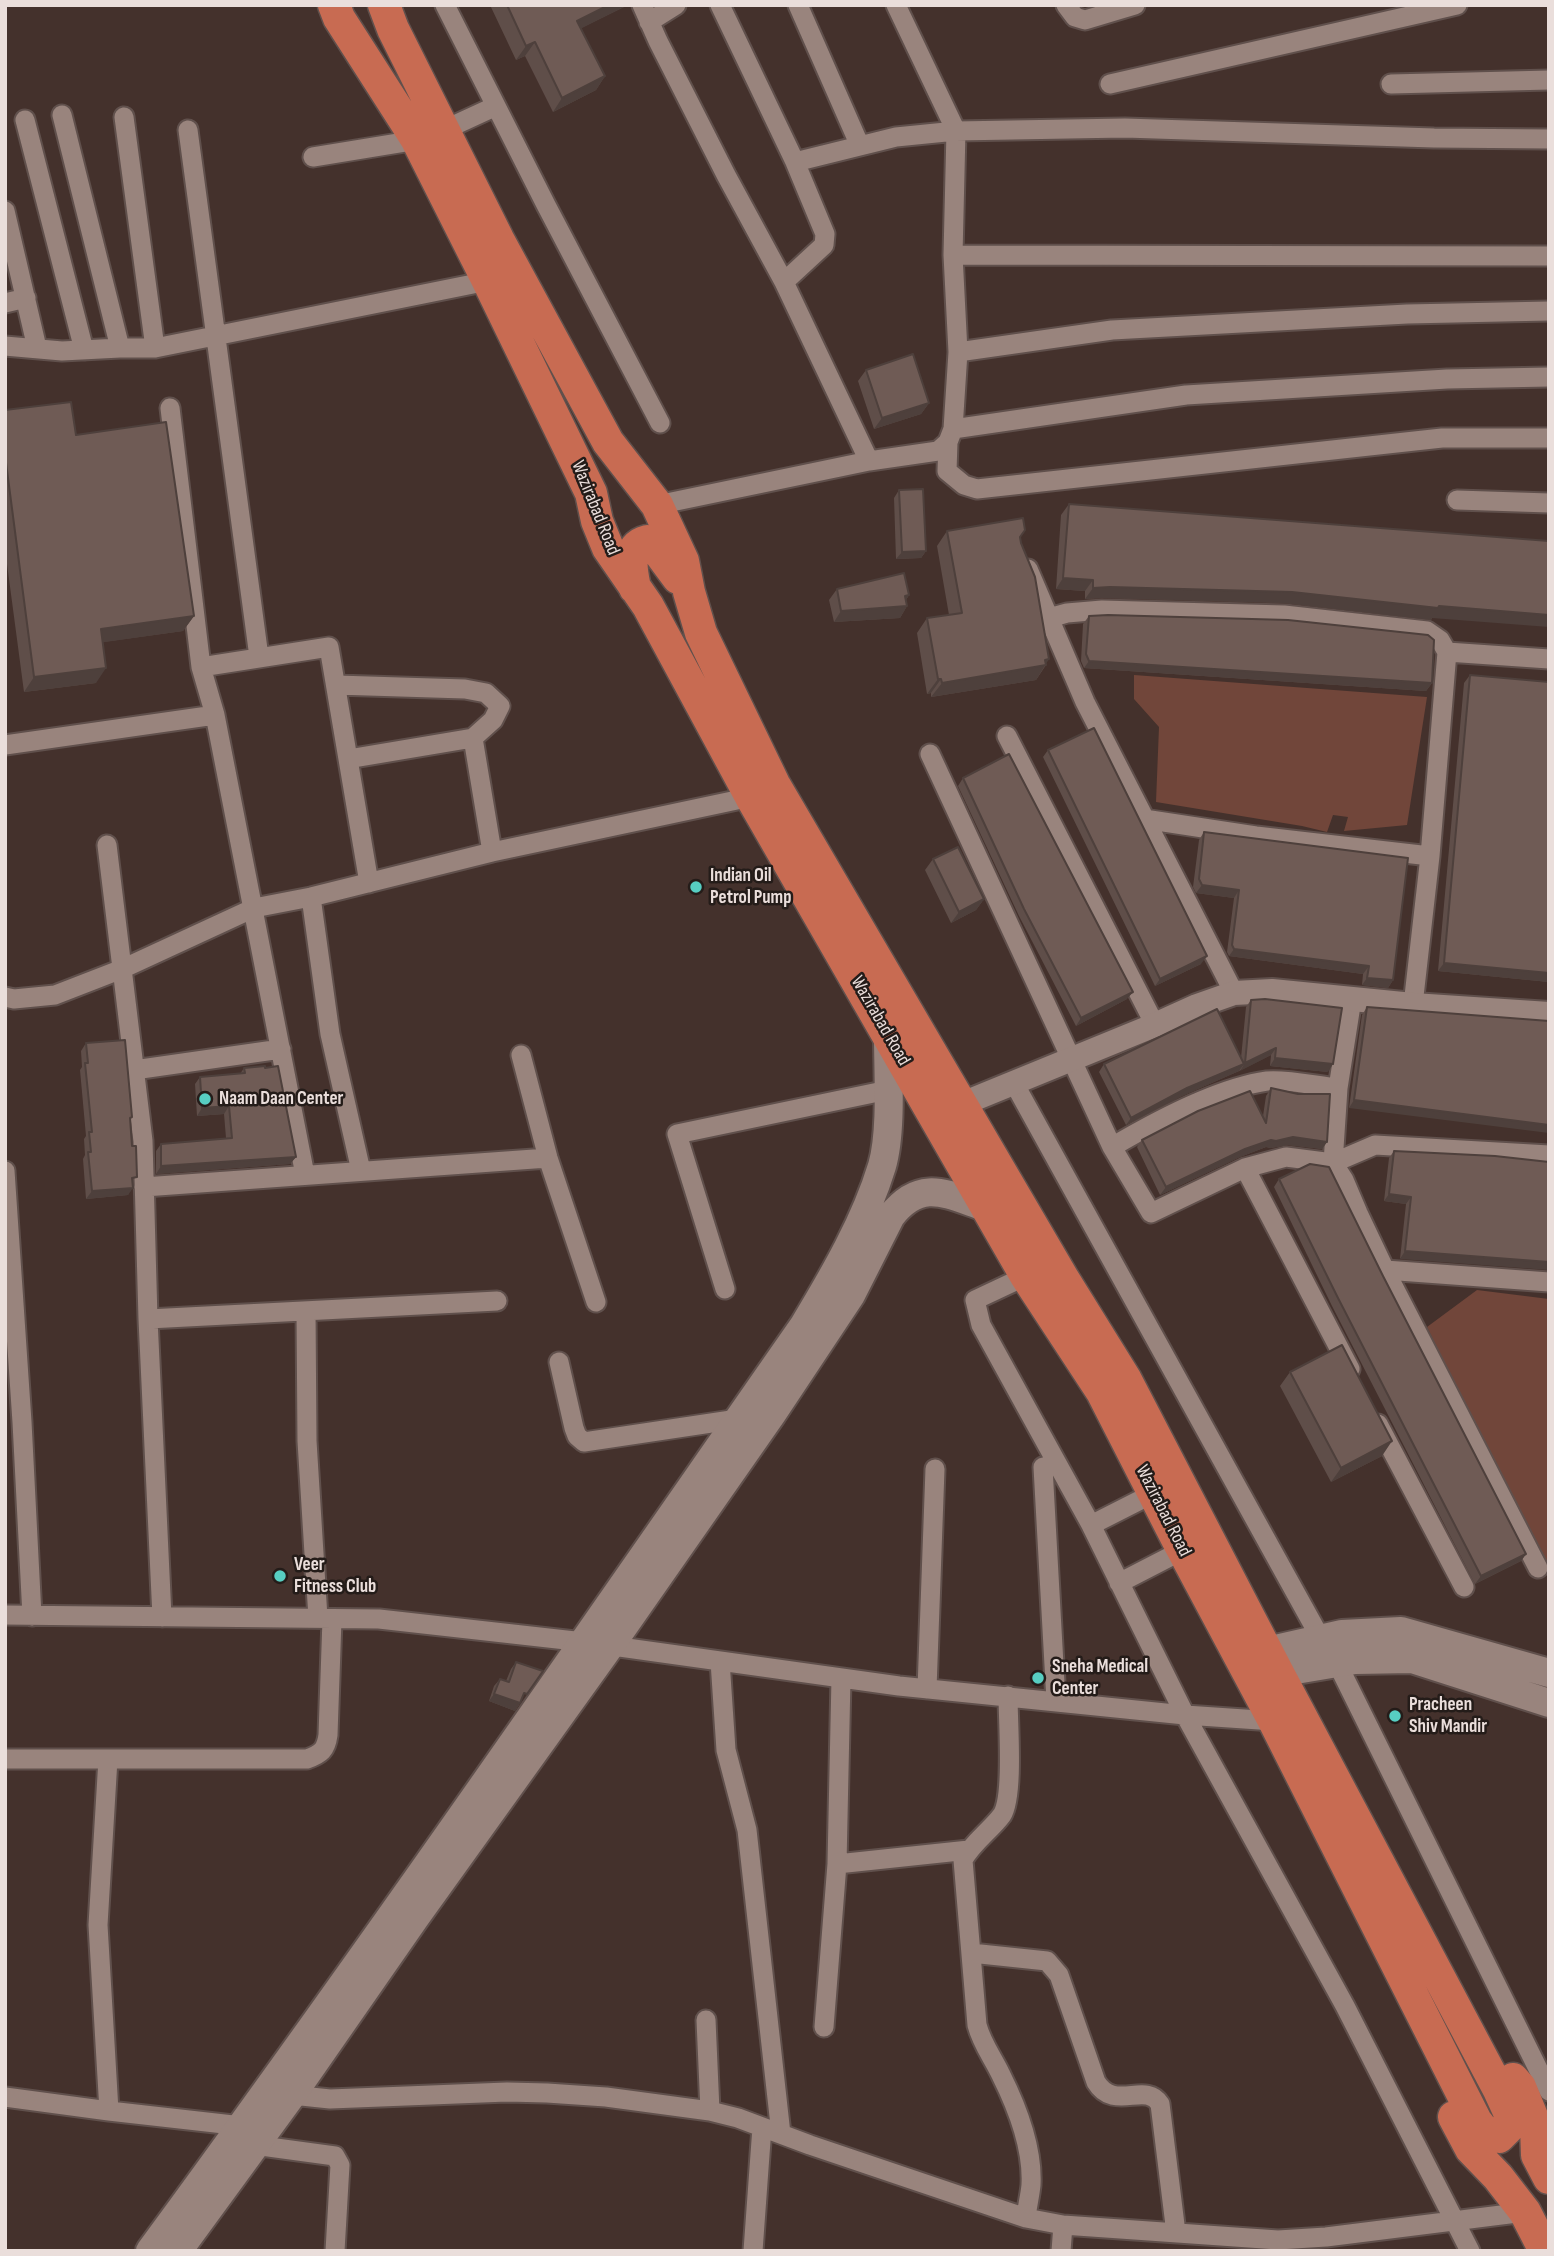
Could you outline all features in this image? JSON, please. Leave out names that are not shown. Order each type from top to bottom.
[{"type":"highway","name":"Wazirabad Road","points":[[334,5],[339,18],[431,135],[498,239],[608,442],[657,505],[684,561],[689,592],[701,633],[774,784],[1064,1280],[1126,1380],[1510,2114],[1508,2128],[1499,2137],[1486,2134],[1476,2121],[1274,1721],[1182,1550],[1102,1392],[1026,1276],[985,1207],[751,797],[649,606],[608,548],[597,521],[591,493],[488,281],[431,135],[384,5]]},
{"type":"highway","points":[[349,5],[361,22],[370,21],[374,13],[372,5]]},
{"type":"highway","points":[[635,589],[631,563],[636,548],[646,541],[655,548],[689,592]]},
{"type":"highway","name":"Wazirabad Road","points":[[1460,2017],[1520,2087],[1536,2126],[1543,2132],[1537,2155],[1549,2178]]},
{"type":"highway","name":"Wazirabad Road","points":[[1433,2035],[1449,2107],[1471,2149],[1498,2177],[1525,2212],[1545,2251]]},
{"type":"main road","points":[[597,1644],[738,1419],[804,1325],[829,1284],[868,1204],[882,1164],[888,1090],[888,1036]]},
{"type":"main road","points":[[150,2251],[253,2129],[597,1644],[772,1414],[851,1295],[891,1216],[908,1198],[923,1191],[939,1191],[985,1207]]},
{"type":"main road","points":[[1273,1662],[1321,1639],[1342,1634],[1401,1631],[1549,1673]]},
{"type":"main road","points":[[1273,1662],[1337,1663],[1412,1659],[1549,1703]]},
{"type":"main road","points":[[178,2251],[253,2129]]},
{"type":"street","points":[[445,5],[660,423]]},
{"type":"street","points":[[676,5],[645,14],[726,175],[784,282],[869,461]]},
{"type":"street","points":[[720,5],[795,162],[825,234],[824,245],[784,282]]},
{"type":"street","points":[[798,5],[860,146]]},
{"type":"street","points":[[896,5],[956,131],[953,255],[958,352],[947,471],[964,485],[977,489],[1442,438],[1549,438]]},
{"type":"street","points":[[1066,5],[1075,17],[1085,20],[1135,5]]},
{"type":"street","points":[[1110,84],[1457,5]]},
{"type":"street","points":[[1391,84],[1549,80]]},
{"type":"street","points":[[313,157],[431,135],[496,106]]},
{"type":"street","points":[[62,115],[120,348]]},
{"type":"street","points":[[124,117],[155,348]]},
{"type":"street","points":[[25,120],[84,350]]},
{"type":"street","points":[[795,162],[896,137],[956,131],[1125,128],[1549,139]]},
{"type":"street","points":[[188,131],[259,657]]},
{"type":"street","points":[[5,211],[10,252],[26,298],[37,348]]},
{"type":"street","points":[[953,255],[1549,256]]},
{"type":"street","points":[[5,346],[62,351],[155,348],[488,281]]},
{"type":"street","points":[[5,303],[26,298]]},
{"type":"street","points":[[958,352],[1112,330],[1407,314],[1549,311]]},
{"type":"street","points":[[657,505],[869,461],[938,451],[951,435],[1186,395],[1447,379],[1549,377]]},
{"type":"street","points":[[170,408],[201,667],[215,715],[305,1175]]},
{"type":"street","points":[[1457,500],[1549,503]]},
{"type":"street","points":[[1022,554],[1085,702],[1234,993]]},
{"type":"street","points":[[1049,618],[1067,613],[1102,610],[1283,614],[1427,631],[1440,640],[1447,652],[1430,856],[1413,1005]]},
{"type":"street","points":[[201,667],[329,647],[369,883]]},
{"type":"street","points":[[1447,652],[1549,659]]},
{"type":"street","points":[[335,685],[465,689],[486,693],[500,706],[493,720],[473,738],[348,759]]},
{"type":"street","points":[[5,745],[215,715]]},
{"type":"street","points":[[1007,736],[1155,1026]]},
{"type":"street","points":[[473,738],[492,852]]},
{"type":"street","points":[[930,754],[1112,1147],[1151,1213],[1245,1168],[1286,1157],[1333,1163],[1375,1146],[1549,1155]]},
{"type":"street","points":[[5,997],[15,999],[55,996],[122,969],[254,908],[311,897],[492,852],[751,797]]},
{"type":"street","points":[[1144,819],[1309,843],[1430,856]]},
{"type":"street","points":[[107,845],[143,1141],[148,1320],[162,1617]]},
{"type":"street","points":[[311,897],[331,1034],[361,1171]]},
{"type":"street","points":[[962,1104],[1234,993],[1272,991],[1413,1005],[1549,1014]]},
{"type":"street","points":[[1352,999],[1338,1088],[1333,1163],[1344,1180],[1385,1270],[1538,1568]]},
{"type":"street","points":[[134,1070],[281,1049]]},
{"type":"street","points":[[521,1055],[548,1158],[596,1302]]},
{"type":"street","points":[[1112,1147],[1226,1090],[1269,1081],[1338,1088]]},
{"type":"street","points":[[1014,1083],[1321,1639],[1337,1663],[1549,2091]]},
{"type":"street","points":[[725,1289],[677,1134],[888,1090]]},
{"type":"street","points":[[144,1187],[548,1158]]},
{"type":"street","points":[[1245,1168],[1464,1587]]},
{"type":"street","points":[[5,1171],[14,1422],[32,1616]]},
{"type":"street","points":[[1385,1270],[1549,1282]]},
{"type":"street","points":[[1026,1276],[975,1300],[981,1325],[1091,1525],[1185,1715],[1345,2006],[1469,2251]]},
{"type":"street","points":[[148,1320],[497,1301]]},
{"type":"street","points":[[5,1759],[307,1759],[319,1755],[326,1746],[325,1618],[307,1441],[306,1311]]},
{"type":"street","points":[[559,1362],[574,1428],[584,1442],[738,1419]]},
{"type":"street","points":[[1043,1467],[1056,1701]]},
{"type":"street","points":[[927,1689],[935,1469]]},
{"type":"street","points":[[1091,1525],[1154,1493]]},
{"type":"street","points":[[1119,1583],[1182,1550]]},
{"type":"street","points":[[5,1615],[379,1619],[597,1644],[927,1689],[1185,1715],[1274,1721]]},
{"type":"street","points":[[720,1661],[726,1750],[747,1830],[771,2130],[752,2251]]},
{"type":"street","points":[[824,2027],[837,1864],[841,1678]]},
{"type":"street","points":[[1007,1696],[1007,1805],[963,1860],[977,2025],[981,2039],[1015,2108],[1029,2155],[1031,2185],[1026,2218]]},
{"type":"street","points":[[108,1759],[98,1925],[109,2111]]},
{"type":"street","points":[[837,1864],[969,1850]]},
{"type":"street","points":[[971,1953],[1047,1961],[1059,1975],[1101,2090],[1114,2096],[1149,2095],[1156,2098],[1162,2115],[1176,2233]]},
{"type":"street","points":[[706,2020],[710,2111]]},
{"type":"street","points":[[283,2088],[330,2099],[507,2092],[547,2093],[606,2097],[710,2111],[738,2118],[1026,2218],[1063,2225],[1176,2233],[1278,2245],[1525,2212]]},
{"type":"street","points":[[5,2097],[253,2129],[335,2156],[339,2160],[335,2251]]},
{"type":"street","points":[[1061,2251],[1063,2225]]},
{"type":"shaded area","points":[[1134,675],[1427,697],[1407,825],[1344,831],[1348,817],[1333,815],[1327,832],[1156,802],[1159,727],[1134,699]]},
{"type":"shaded area","points":[[1477,1290],[1549,1299],[1549,1576],[1427,1327]]},
{"type":"building","points":[[507,5],[609,5],[577,21],[605,76],[562,98],[535,42],[526,46]]},
{"type":"building","points":[[913,354],[929,403],[882,418],[866,370]]},
{"type":"building","points":[[71,402],[76,435],[166,422],[194,616],[101,629],[106,668],[34,677],[5,455],[5,410]]},
{"type":"building","points":[[923,489],[926,551],[902,552],[899,490]]},
{"type":"building","points":[[1069,504],[1549,541],[1549,615],[1438,608],[1292,592],[1093,588],[1093,580],[1063,578]]},
{"type":"building","points":[[1023,518],[1025,530],[1020,537],[1021,543],[1035,577],[1049,659],[1045,660],[1046,665],[942,683],[941,679],[938,679],[927,618],[962,613],[947,531]]},
{"type":"building","points":[[904,573],[909,595],[905,596],[907,606],[841,611],[837,589]]},
{"type":"building","points":[[1089,616],[1288,620],[1428,635],[1434,640],[1432,683],[1089,661],[1086,654]]},
{"type":"building","points":[[1470,675],[1549,682],[1549,973],[1444,963]]},
{"type":"building","points":[[1094,728],[1207,956],[1160,979],[1048,750]]},
{"type":"building","points":[[1009,754],[1133,992],[1081,1018],[1024,909],[963,778]]},
{"type":"building","points":[[1204,832],[1408,858],[1393,980],[1367,978],[1369,966],[1234,949],[1232,945],[1239,890],[1202,885],[1199,879]]},
{"type":"building","points":[[958,847],[984,899],[959,912],[933,859]]},
{"type":"building","points":[[1265,999],[1342,1008],[1333,1064],[1275,1058],[1276,1048],[1245,1063],[1251,1000]]},
{"type":"building","points":[[1367,1007],[1549,1021],[1549,1125],[1354,1100]]},
{"type":"building","points":[[1217,1009],[1244,1064],[1187,1088],[1131,1118],[1104,1064]]},
{"type":"building","points":[[125,1040],[132,1146],[136,1146],[137,1177],[132,1178],[133,1188],[92,1191],[88,1152],[91,1152],[89,1132],[92,1132],[85,1063],[88,1063],[86,1043]]},
{"type":"building","points":[[278,1066],[296,1157],[161,1166],[161,1144],[232,1138],[229,1106],[202,1108],[200,1077],[245,1073],[244,1068]]},
{"type":"building","points":[[1271,1088],[1298,1094],[1330,1094],[1327,1142],[1293,1137],[1271,1140],[1245,1149],[1166,1187],[1142,1140],[1198,1111],[1250,1091],[1266,1123]]},
{"type":"building","points":[[1394,1151],[1495,1156],[1549,1162],[1549,1262],[1405,1251],[1411,1197],[1389,1194]]},
{"type":"building","points":[[1310,1164],[1329,1167],[1526,1554],[1481,1576],[1279,1179]]},
{"type":"building","points":[[1342,1345],[1392,1441],[1341,1468],[1290,1372]]},
{"type":"building","points":[[516,1662],[543,1671],[527,1694],[524,1693],[520,1703],[494,1694],[500,1679],[509,1682]]},
{"type":"place","name":"Indian Oil Petrol Pump","points":[[696,887]]},
{"type":"place","name":"Naam Daan Center","points":[[205,1099]]},
{"type":"place","name":"Veer Fitness Club","points":[[280,1576]]},
{"type":"place","name":"Sneha Medical Center","points":[[1038,1678]]},
{"type":"place","name":"Pracheen Shiv Mandir","points":[[1395,1716]]}]
